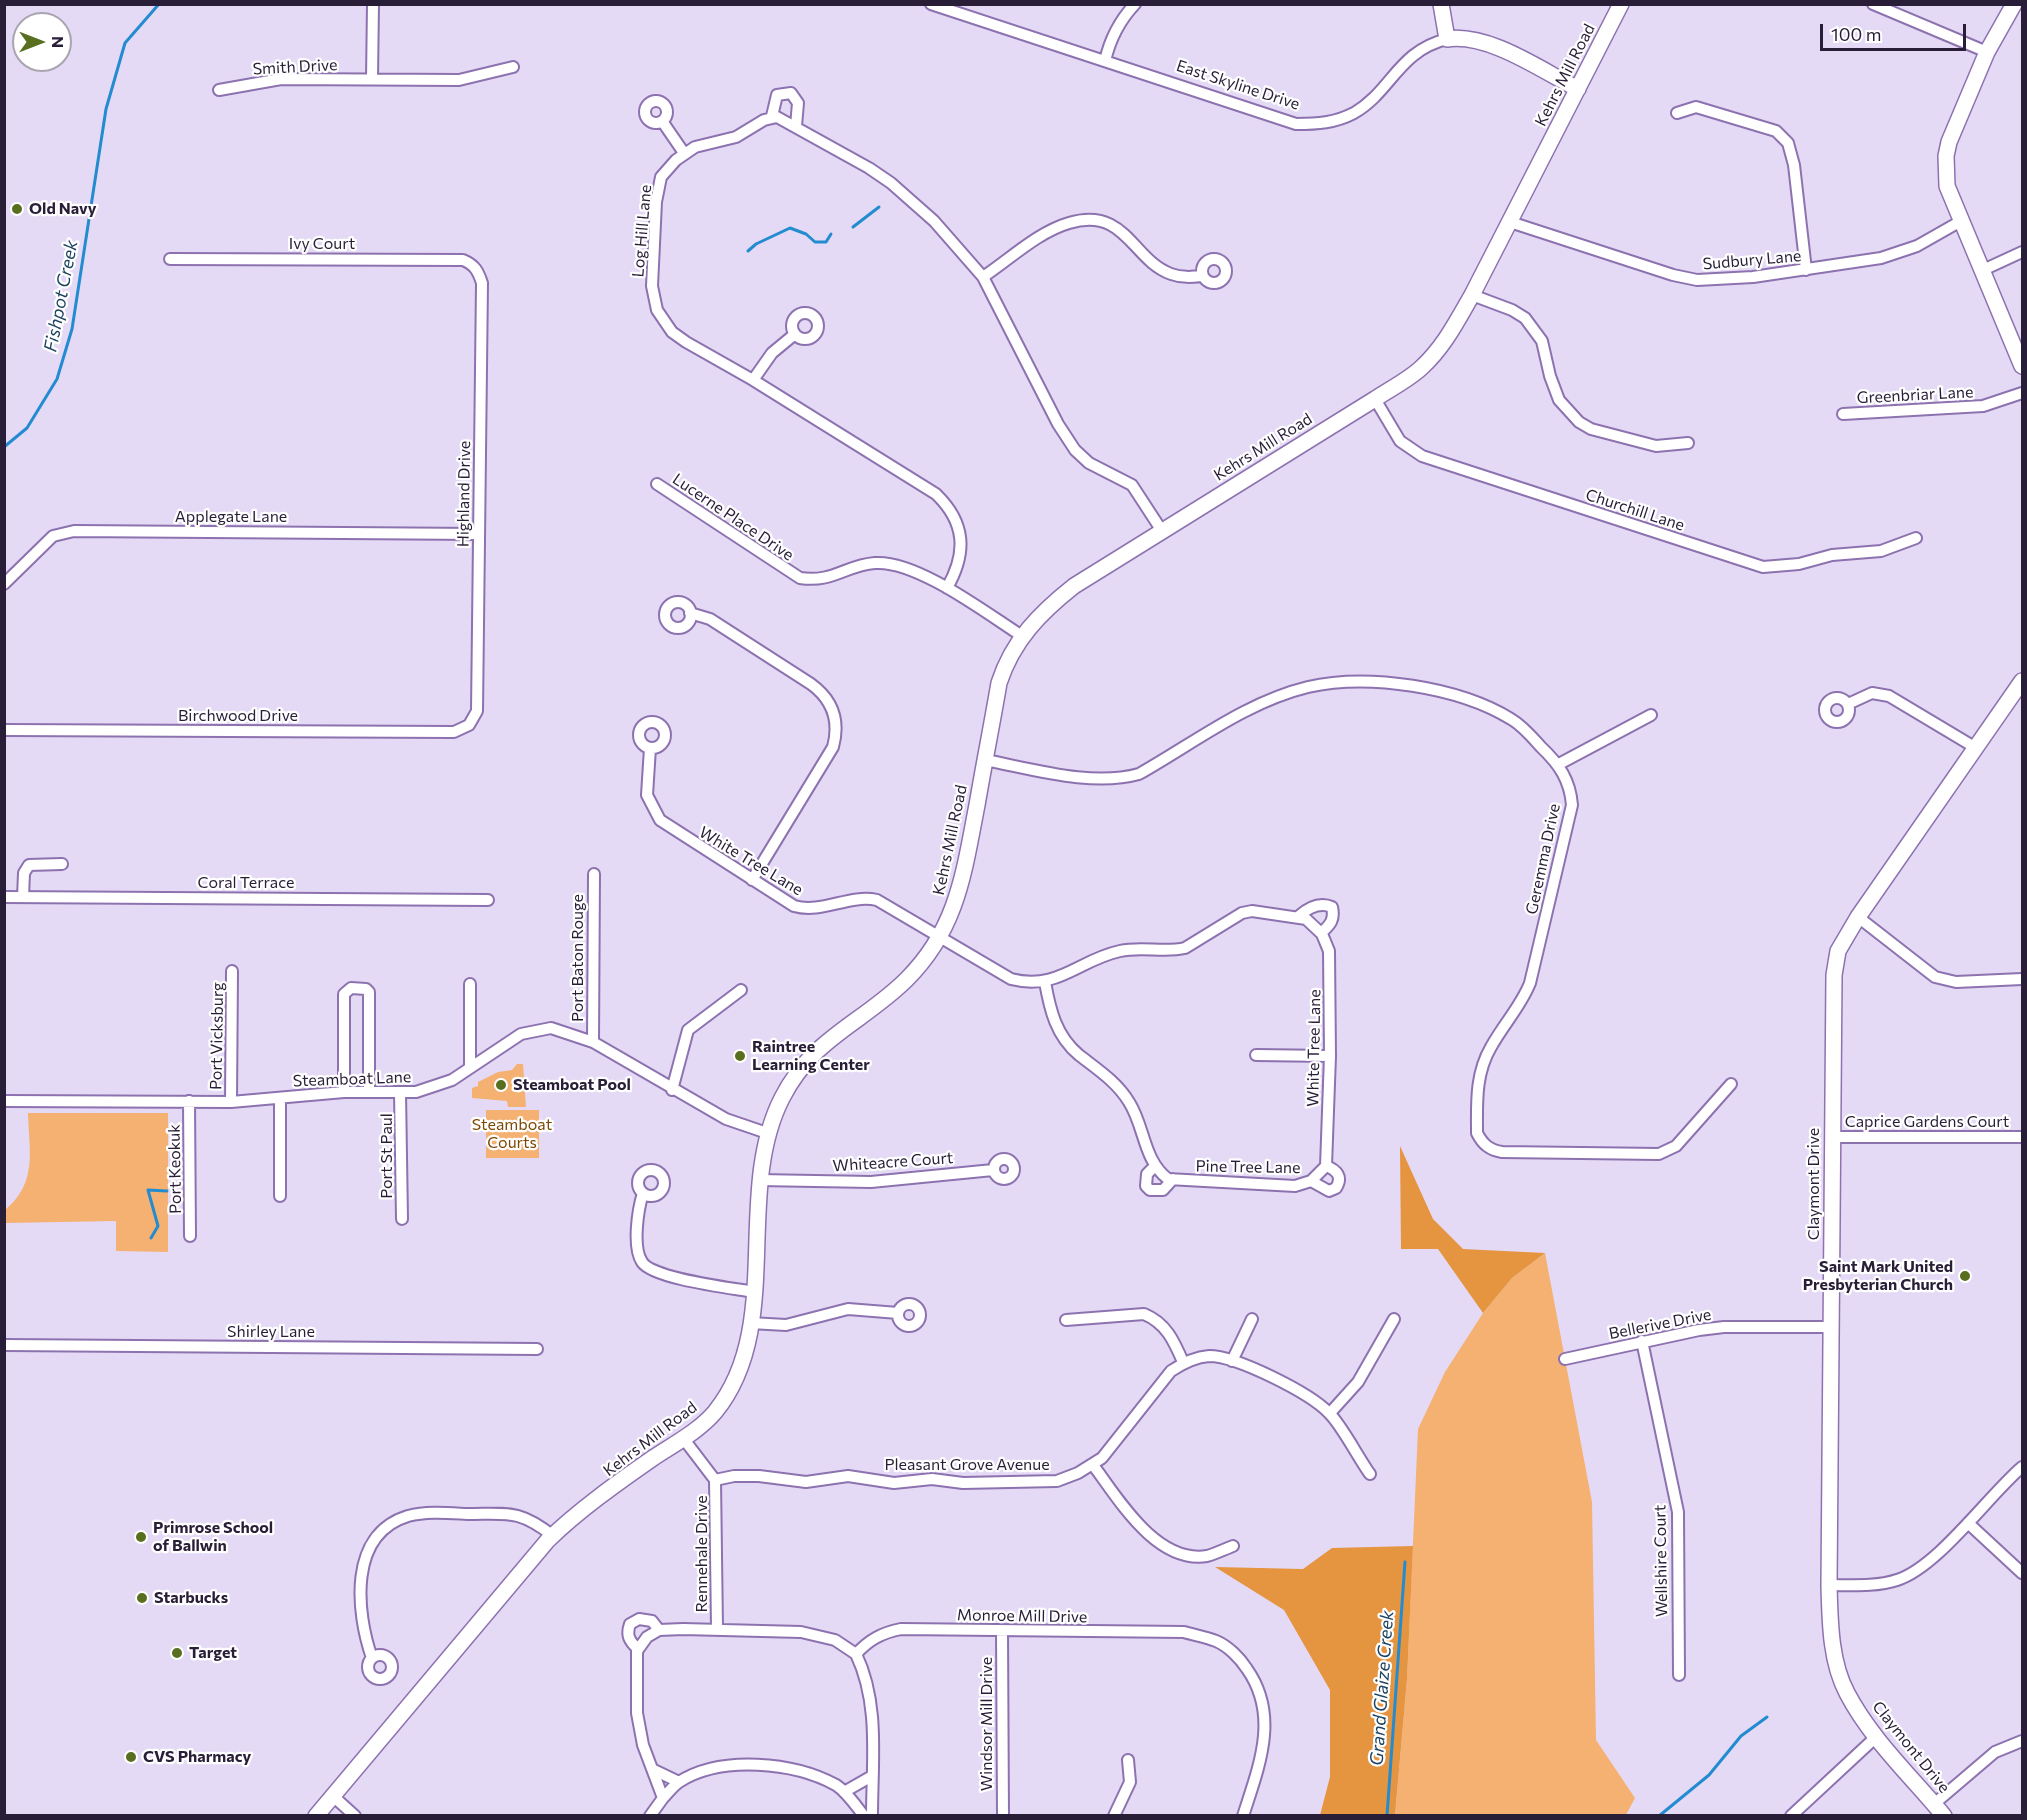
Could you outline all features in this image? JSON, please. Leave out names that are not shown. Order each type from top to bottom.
[{"type":"street","points":[[372,79],[373,4]]},
{"type":"street","name":"East Skyline Drive","points":[[931,4],[1296,124],[1326,123],[1356,112],[1408,59],[1426,46],[1447,39],[1466,39],[1496,47],[1578,89]]},
{"type":"street","points":[[1105,61],[1110,42],[1125,15],[1135,4]]},
{"type":"street","points":[[1441,4],[1447,39]]},
{"type":"street","name":"Kehrs Mill Road","points":[[316,1815],[529,1561],[553,1536],[580,1512],[707,1419],[724,1400],[744,1351],[750,1323],[754,1292],[759,1180],[767,1133],[782,1097],[804,1063],[836,1032],[908,978],[940,935],[960,891],[999,683],[1012,651],[1022,636],[1047,608],[1074,586],[1375,399],[1419,370],[1432,357],[1450,334],[1472,295],[1621,4]]},
{"type":"street","points":[[1873,4],[1987,52]]},
{"type":"street","points":[[2014,4],[1987,52],[1949,142],[1946,156],[1947,186],[2022,366]]},
{"type":"street","name":"Smith Drive","points":[[219,90],[281,79],[459,80],[513,67]]},
{"type":"street","points":[[796,126],[798,103],[791,93],[777,95],[772,116],[796,126],[891,183],[934,221],[983,277],[1069,441],[1089,463],[1132,485],[1162,531]]},
{"type":"street","points":[[1677,113],[1696,107],[1776,131],[1788,143],[1794,165],[1806,270]]},
{"type":"street","name":"Log Hill Lane","points":[[772,116],[736,136],[703,144],[684,153],[662,177],[657,188],[652,286],[657,310],[672,332],[686,342],[753,380],[936,494],[948,505],[959,531],[961,549],[959,568],[947,588]]},
{"type":"street","points":[[662,121],[684,153]]},
{"type":"street","points":[[983,277],[1053,230],[1068,223],[1091,220],[1117,227],[1128,235],[1150,259],[1170,274],[1183,277],[1203,276]]},
{"type":"street","name":"Sudbury Lane","points":[[1510,222],[1673,275],[1697,280],[1806,270],[1899,254],[1961,221]]},
{"type":"street","points":[[1983,270],[2022,252]]},
{"type":"street","name":"Ivy Court","points":[[170,259],[464,260],[473,264]]},
{"type":"street","name":"Highland Drive","points":[[469,725],[477,711],[482,283],[473,264]]},
{"type":"street","points":[[1472,295],[1512,310],[1525,318],[1546,351],[1550,376],[1559,400],[1579,422],[1591,429],[1656,446],[1688,442]]},
{"type":"street","points":[[753,380],[772,353],[795,334]]},
{"type":"street","name":"Greenbriar Lane","points":[[1844,414],[1983,406],[2022,393]]},
{"type":"street","name":"Churchill Lane","points":[[1375,399],[1400,441],[1422,456],[1762,567],[1772,568],[1832,555],[1881,551],[1916,538]]},
{"type":"street","name":"Lucerne Place Drive","points":[[657,484],[800,578],[827,579],[870,563],[887,562],[947,588],[1022,636]]},
{"type":"street","name":"Applegate Lane","points":[[4,584],[53,536],[74,531],[478,534]]},
{"type":"street","points":[[690,613],[710,619],[811,684],[826,696],[834,715],[836,726],[833,747],[752,880]]},
{"type":"street","name":"Claymont Drive","points":[[1939,1810],[1876,1737],[1846,1692],[1831,1634],[1829,1585],[1833,1327],[1831,1137],[1834,975],[1838,951],[1858,916],[2022,681]]},
{"type":"street","name":"Geremma Drive","points":[[985,760],[1095,779],[1125,778],[1139,774],[1244,711],[1287,693],[1310,687],[1375,682],[1413,686],[1454,696],[1495,711],[1527,731],[1559,764],[1571,796],[1570,821],[1526,995],[1490,1047],[1480,1075],[1477,1134],[1487,1147],[1502,1152],[1659,1154],[1676,1146],[1731,1084]]},
{"type":"street","points":[[1848,704],[1872,693],[1889,696],[1976,748]]},
{"type":"street","points":[[1559,764],[1651,715]]},
{"type":"street","name":"Birchwood Drive","points":[[4,730],[454,732],[469,725]]},
{"type":"street","name":"White Tree Lane","points":[[650,748],[647,795],[660,820],[752,880],[801,908],[809,909],[859,898],[877,900],[940,935],[1011,979],[1024,982],[1045,981],[1066,976],[1096,959],[1121,950],[1185,948],[1242,913],[1299,916],[1315,906],[1326,904],[1332,907],[1334,915],[1331,924],[1320,933],[1329,951],[1330,1056],[1319,1174]]},
{"type":"street","points":[[23,897],[24,873],[30,865],[62,864]]},
{"type":"street","name":"Port Baton Rouge","points":[[593,1042],[594,874]]},
{"type":"street","name":"Coral Terrace","points":[[4,897],[488,900]]},
{"type":"street","points":[[1299,916],[1320,933]]},
{"type":"street","points":[[1858,916],[1935,977],[1956,982],[2022,979]]},
{"type":"street","name":"Port Vicksburg","points":[[231,1102],[232,971]]},
{"type":"street","name":"Pine Tree Lane","points":[[1045,981],[1058,1029],[1071,1047],[1110,1079],[1128,1100],[1140,1125],[1154,1167],[1168,1179],[1295,1186],[1319,1174]]},
{"type":"street","points":[[470,984],[470,1068]]},
{"type":"street","points":[[344,1092],[344,994],[351,988],[366,989],[369,992],[369,1092]]},
{"type":"street","points":[[672,1090],[688,1030],[741,990]]},
{"type":"street","name":"Steamboat Lane","points":[[4,1101],[231,1102],[344,1092],[428,1090],[452,1080],[502,1044],[531,1030],[562,1030],[593,1042],[672,1090],[726,1119],[767,1133]]},
{"type":"street","points":[[1256,1055],[1330,1056]]},
{"type":"street","name":"Port St Paul","points":[[400,1092],[402,1219]]},
{"type":"street","points":[[280,1098],[280,1196]]},
{"type":"street","name":"Port Keokuk","points":[[189,1101],[190,1236]]},
{"type":"street","name":"Caprice Gardens Court","points":[[1831,1137],[2022,1137]]},
{"type":"street","name":"Pine Tree Lane","points":[[1154,1167],[1147,1173],[1146,1186],[1150,1190],[1163,1190],[1173,1179]]},
{"type":"street","name":"Whiteacre Court","points":[[759,1180],[871,1182],[993,1170]]},
{"type":"street","points":[[643,1193],[638,1213],[638,1252],[642,1263],[657,1273],[754,1292]]},
{"type":"street","points":[[750,1323],[786,1325],[848,1309],[898,1313]]},
{"type":"street","points":[[1066,1320],[1144,1314],[1154,1318],[1167,1330],[1184,1362],[1208,1356],[1232,1361],[1306,1393],[1330,1413],[1370,1474]]},
{"type":"street","points":[[1330,1413],[1358,1382],[1394,1318]]},
{"type":"street","points":[[1232,1361],[1252,1319]]},
{"type":"street","name":"Bellerive Drive","points":[[1565,1359],[1642,1341],[1724,1327],[1833,1327]]},
{"type":"street","name":"Wellshire Court","points":[[1642,1341],[1678,1512],[1679,1675]]},
{"type":"street","name":"Shirley Lane","points":[[4,1345],[537,1349]]},
{"type":"street","name":"Pleasant Grove Avenue","points":[[715,1480],[734,1476],[759,1476],[806,1482],[848,1476],[894,1483],[932,1479],[963,1482],[1042,1483],[1068,1478],[1093,1465],[1110,1450],[1159,1384],[1184,1362]]},
{"type":"street","points":[[683,1438],[715,1480]]},
{"type":"street","points":[[1093,1465],[1140,1527],[1175,1551],[1206,1556],[1233,1546]]},
{"type":"street","points":[[1829,1585],[1883,1584],[1910,1575],[1968,1523],[2022,1467]]},
{"type":"street","name":"Rennehale Drive","points":[[715,1480],[717,1628]]},
{"type":"street","points":[[372,1658],[365,1639],[361,1573],[372,1542],[388,1526],[406,1517],[427,1513],[522,1515],[553,1536]]},
{"type":"street","points":[[1968,1523],[2022,1573]]},
{"type":"street","points":[[638,1649],[630,1641],[627,1632],[630,1624],[639,1619],[652,1621],[659,1630]]},
{"type":"street","points":[[663,1798],[654,1770],[642,1745],[639,1727],[636,1689],[638,1649],[647,1637],[659,1630],[717,1628],[815,1634],[835,1640],[856,1654],[866,1676],[873,1701],[872,1815]]},
{"type":"street","name":"Monroe Mill Drive","points":[[856,1654],[867,1642],[887,1632],[901,1629],[1184,1632],[1216,1641],[1230,1650],[1254,1678],[1261,1695],[1267,1727],[1261,1761],[1243,1815]]},
{"type":"street","name":"Windsor Mill Drive","points":[[1002,1631],[1003,1815]]},
{"type":"street","points":[[1791,1815],[1876,1737]]},
{"type":"street","points":[[1939,1810],[1995,1752],[2022,1741]]},
{"type":"street","points":[[1114,1815],[1130,1782],[1128,1760]]},
{"type":"street","points":[[650,1815],[679,1782],[703,1772],[752,1764],[792,1770],[836,1785],[864,1815]]},
{"type":"street","points":[[654,1770],[679,1782]]},
{"type":"street","points":[[844,1792],[872,1776]]},
{"type":"street","points":[[333,1796],[355,1815]]},
{"type":"green space","name":"Steamboat Pool","points":[[517,1064],[523,1064],[526,1107],[508,1107],[507,1101],[472,1098],[472,1088],[478,1086],[478,1082],[498,1072],[512,1070]]},
{"type":"green space","name":"Steamboat Courts","points":[[486,1110],[539,1110],[539,1158],[486,1158]]},
{"type":"green space","points":[[28,1113],[168,1113],[168,1252],[116,1251],[116,1221],[5,1223],[5,1210],[23,1189],[27,1177],[30,1153]]},
{"type":"green space","points":[[1545,1253],[1592,1502],[1596,1740],[1635,1798],[1626,1815],[1395,1816],[1407,1679],[1418,1429],[1445,1372],[1483,1313],[1512,1278]]},
{"type":"shaded area","points":[[1400,1146],[1433,1219],[1463,1249],[1545,1253],[1512,1278],[1483,1313],[1438,1249],[1401,1249]]},
{"type":"shaded area","points":[[1413,1546],[1407,1679],[1395,1815],[1320,1815],[1330,1777],[1330,1690],[1284,1610],[1215,1567],[1303,1569],[1332,1548]]},
{"type":"waterway","name":"Fishpot Creek","points":[[4,447],[27,428],[57,379],[72,329],[106,109],[125,43],[159,4]]},
{"type":"waterway","points":[[853,227],[879,207]]},
{"type":"waterway","points":[[748,251],[756,244],[790,228],[806,234],[815,242],[826,242],[831,234]]},
{"type":"waterway","points":[[151,1238],[158,1226],[148,1190],[167,1191]]},
{"type":"waterway","name":"Grand Glaize Creek","points":[[1387,1816],[1405,1562]]},
{"type":"waterway","points":[[1659,1816],[1709,1775],[1741,1736],[1767,1717]]},
{"type":"place","name":"Old Navy","points":[[17,209]]},
{"type":"place","name":"Raintree Learning Center","points":[[740,1056]]},
{"type":"place","name":"Steamboat Pool","points":[[501,1085]]},
{"type":"place","name":"Saint Mark United Presbyterian Church","points":[[1965,1276]]},
{"type":"place","name":"Primrose School of Ballwin","points":[[141,1537]]},
{"type":"place","name":"Starbucks","points":[[142,1598]]},
{"type":"place","name":"Target","points":[[177,1653]]},
{"type":"place","name":"CVS Pharmacy","points":[[131,1757]]}]
